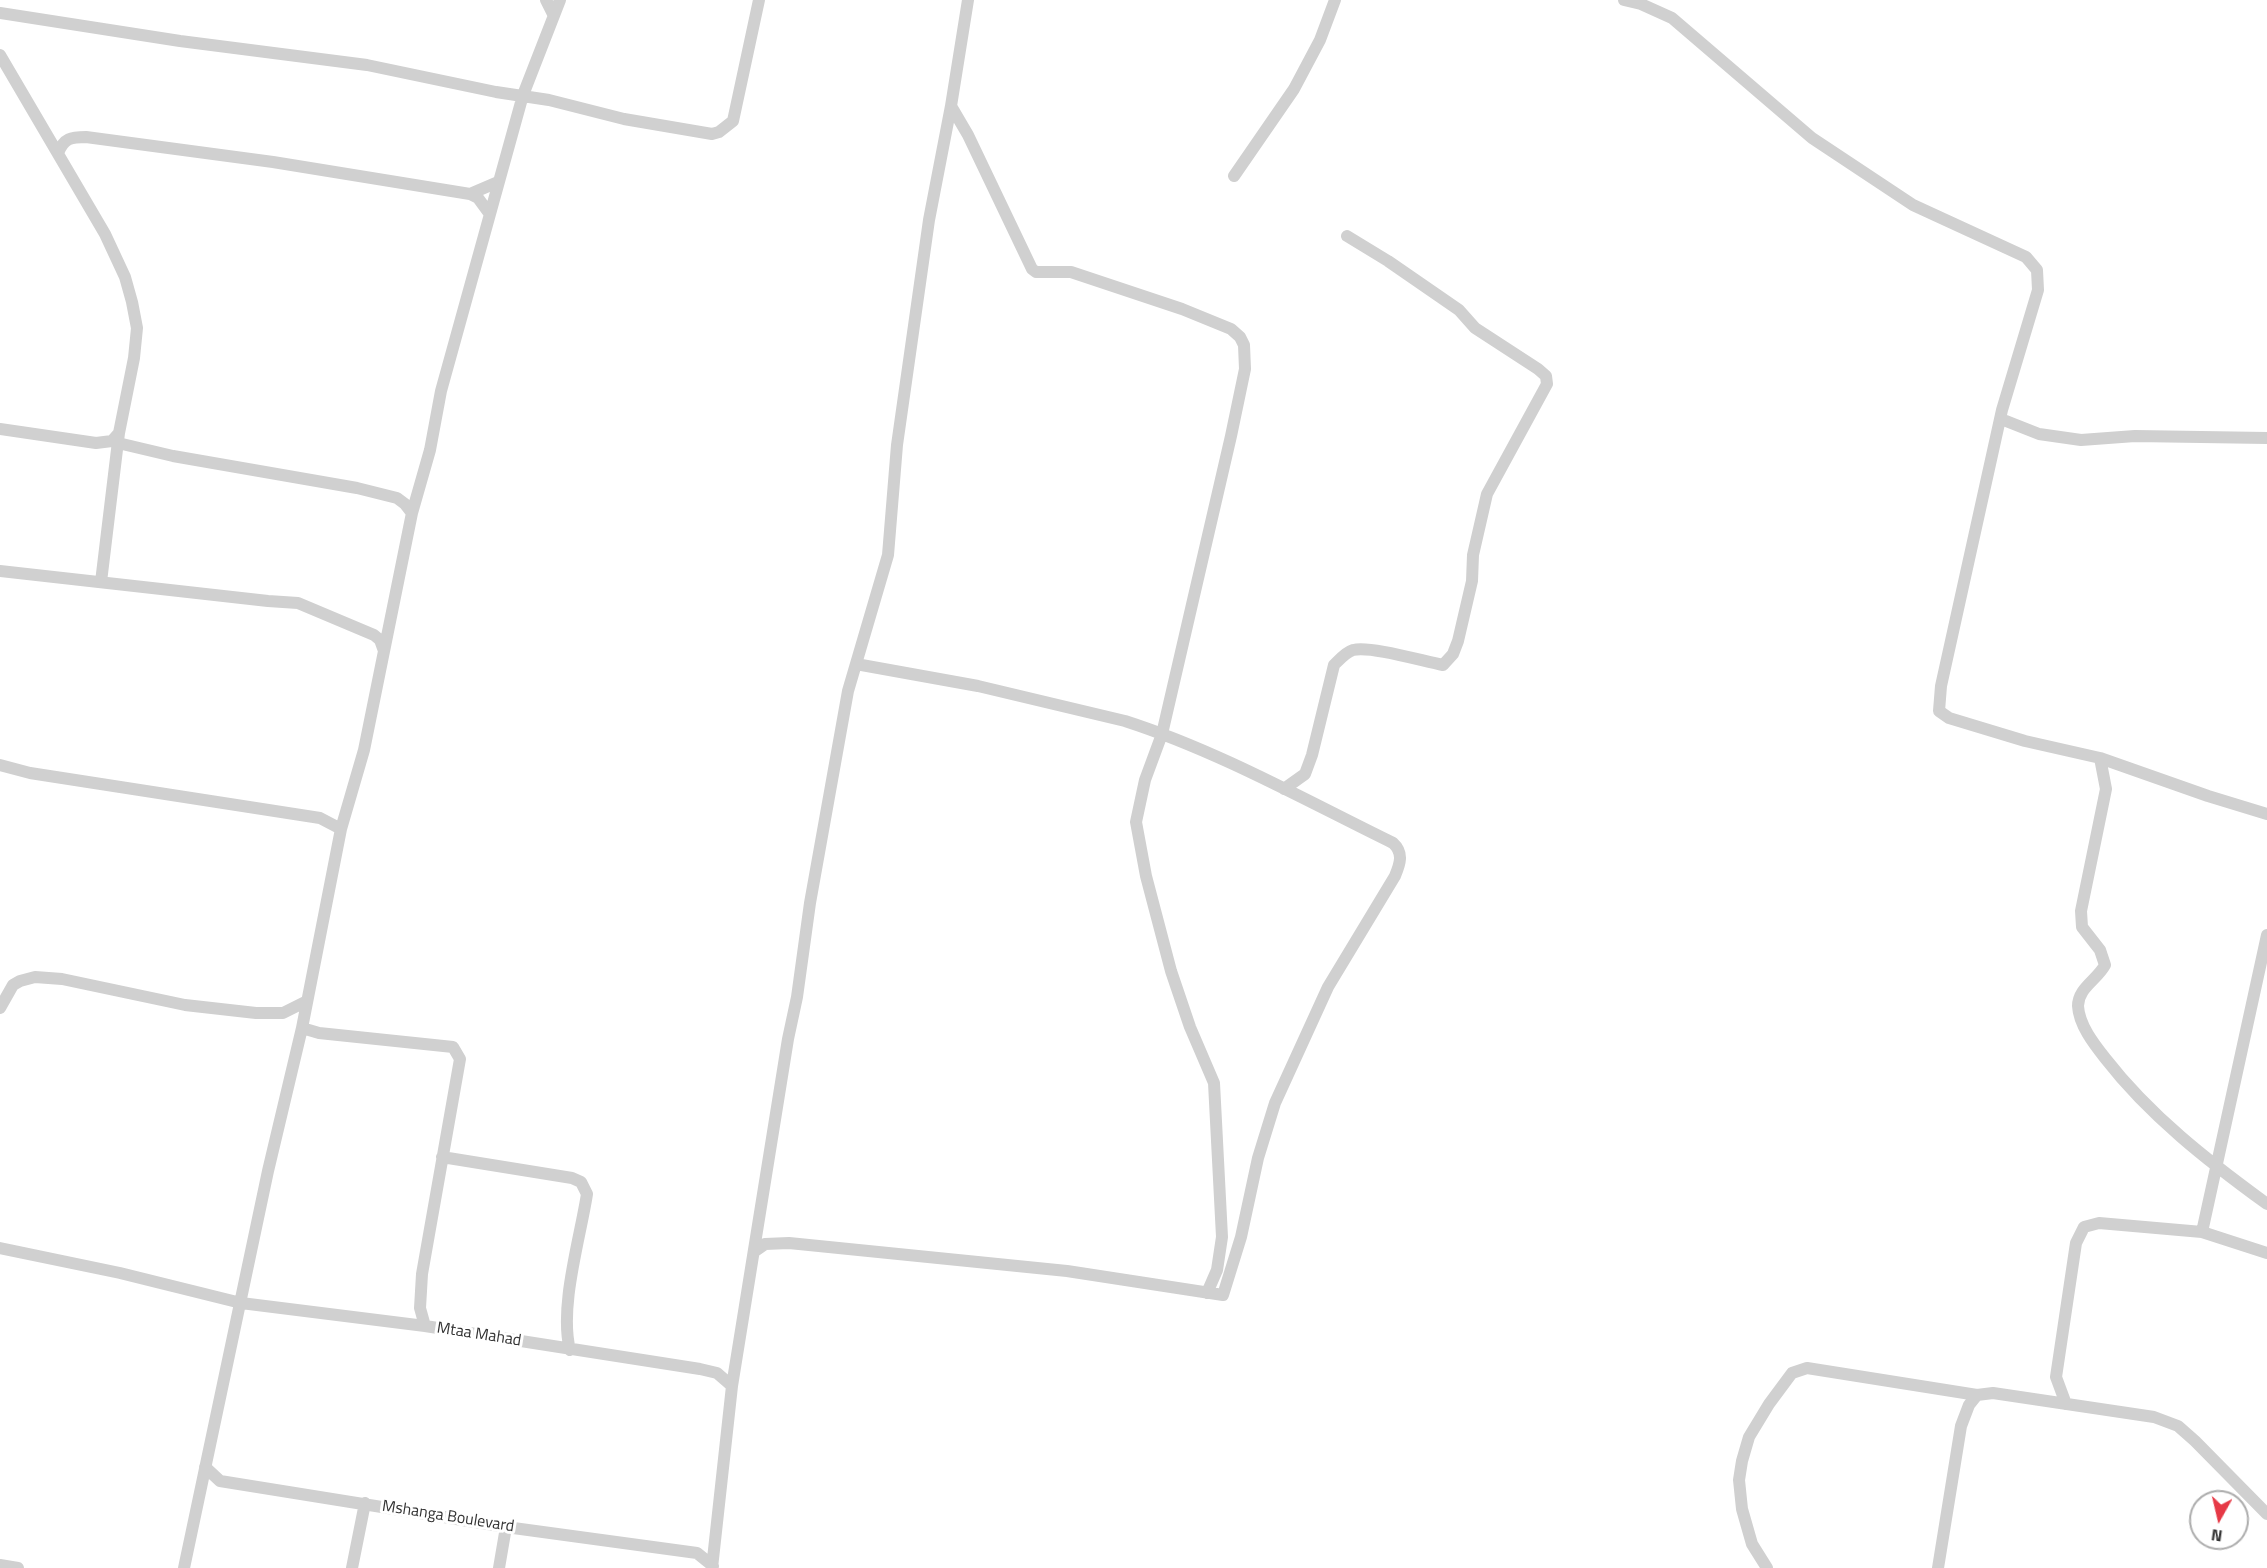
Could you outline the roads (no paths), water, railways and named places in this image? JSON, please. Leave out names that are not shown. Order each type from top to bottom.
[{"type":"street","points":[[546,0],[554,14]]},
{"type":"street","points":[[184,1568],[231,1341],[301,1029],[341,829],[364,750],[412,513],[430,450],[441,391],[523,95],[560,0]]},
{"type":"street","points":[[2,14],[180,41],[366,65],[496,92],[523,95],[624,119],[712,134],[719,132],[733,121],[759,0]]},
{"type":"street","points":[[712,1567],[732,1386],[810,903],[848,691],[888,555],[897,445],[928,220],[951,106],[968,0]]},
{"type":"street","points":[[1234,176],[1294,89],[1320,40],[1335,0]]},
{"type":"street","points":[[1624,0],[1641,4],[1672,18],[1812,138],[1913,205],[2026,257],[2037,270],[2038,291],[2002,410],[1941,686],[1939,711],[1949,718],[2025,741],[2100,758],[2267,814]]},
{"type":"street","points":[[0,56],[105,234],[125,277],[137,328],[134,358],[119,438],[101,582]]},
{"type":"street","points":[[951,106],[968,135],[1032,269],[1036,272],[1071,273],[1182,309],[1231,329],[1240,337],[1244,345],[1245,369],[1231,436],[1162,734],[1145,780],[1136,822],[1146,876],[1172,971],[1190,1027],[1214,1083],[1222,1237],[1217,1270],[1207,1293]]},
{"type":"street","points":[[58,153],[65,140],[71,137],[86,137],[273,162],[470,194],[478,198],[489,213]]},
{"type":"street","points":[[470,194],[498,182]]},
{"type":"street","points":[[1309,801],[1305,787],[1305,774],[1312,755],[1334,664],[1342,656],[1352,651],[1365,650],[1443,665],[1453,654],[1472,581],[1473,555],[1487,494],[1547,384],[1546,376],[1538,369],[1475,328],[1460,310],[1347,236]]},
{"type":"street","points":[[2001,418],[2039,435],[2081,440],[2135,436],[2267,438]]},
{"type":"street","points":[[0,429],[96,443],[119,438],[173,456],[357,488],[397,498],[412,513]]},
{"type":"street","points":[[0,571],[298,603],[374,635],[380,640],[384,651]]},
{"type":"street","points":[[374,635],[389,631]]},
{"type":"street","points":[[755,1251],[765,1244],[810,1245],[1067,1271],[1223,1294],[1241,1237],[1258,1158],[1275,1103],[1328,987],[1399,866],[1399,851],[1393,843],[1284,789],[1162,734],[1125,721],[978,686],[856,664]]},
{"type":"street","points":[[1155,750],[1178,740]]},
{"type":"street","points":[[2100,758],[2106,789],[2081,910],[2082,927],[2100,950],[2105,965],[2081,995],[2078,1005],[2080,1017],[2091,1041],[2141,1101],[2165,1125],[2267,1204]]},
{"type":"street","points":[[0,765],[30,773],[327,821],[341,829]]},
{"type":"street","points":[[1284,789],[1305,774]]},
{"type":"street","points":[[327,821],[348,810]]},
{"type":"street","points":[[2202,1232],[2267,935]]},
{"type":"street","points":[[0,1008],[13,985],[35,977],[62,979],[185,1005],[256,1013],[283,1012],[305,1002]]},
{"type":"street","points":[[283,1012],[301,1029],[319,1033],[453,1047],[460,1059],[422,1274],[420,1308],[425,1326]]},
{"type":"street","points":[[442,1157],[572,1178],[581,1182],[587,1194],[567,1306],[566,1334],[570,1350]]},
{"type":"street","points":[[2066,1404],[2056,1377],[2076,1243],[2084,1227],[2099,1222],[2202,1232],[2267,1253]]},
{"type":"street","name":"Mtaa Mahad","points":[[0,1248],[120,1273],[241,1303],[425,1326],[570,1350],[700,1368],[717,1373],[732,1386]]},
{"type":"street","points":[[717,1373],[736,1359]]},
{"type":"street","points":[[1767,1568],[1752,1545],[1742,1509],[1739,1480],[1749,1437],[1792,1373],[1807,1368],[1977,1395],[1993,1393],[2154,1417],[2178,1426],[2267,1514]]},
{"type":"street","points":[[1938,1568],[1961,1426],[1969,1405],[1977,1395]]},
{"type":"street","points":[[200,1492],[220,1481],[205,1467]]},
{"type":"street","name":"Mshanga Boulevard","points":[[220,1481],[506,1527],[697,1553]]},
{"type":"street","points":[[352,1568],[365,1503]]},
{"type":"street","points":[[499,1568],[506,1527]]},
{"type":"street","points":[[712,1567],[697,1553],[717,1536]]},
{"type":"street","points":[[0,1565],[18,1568]]}]
